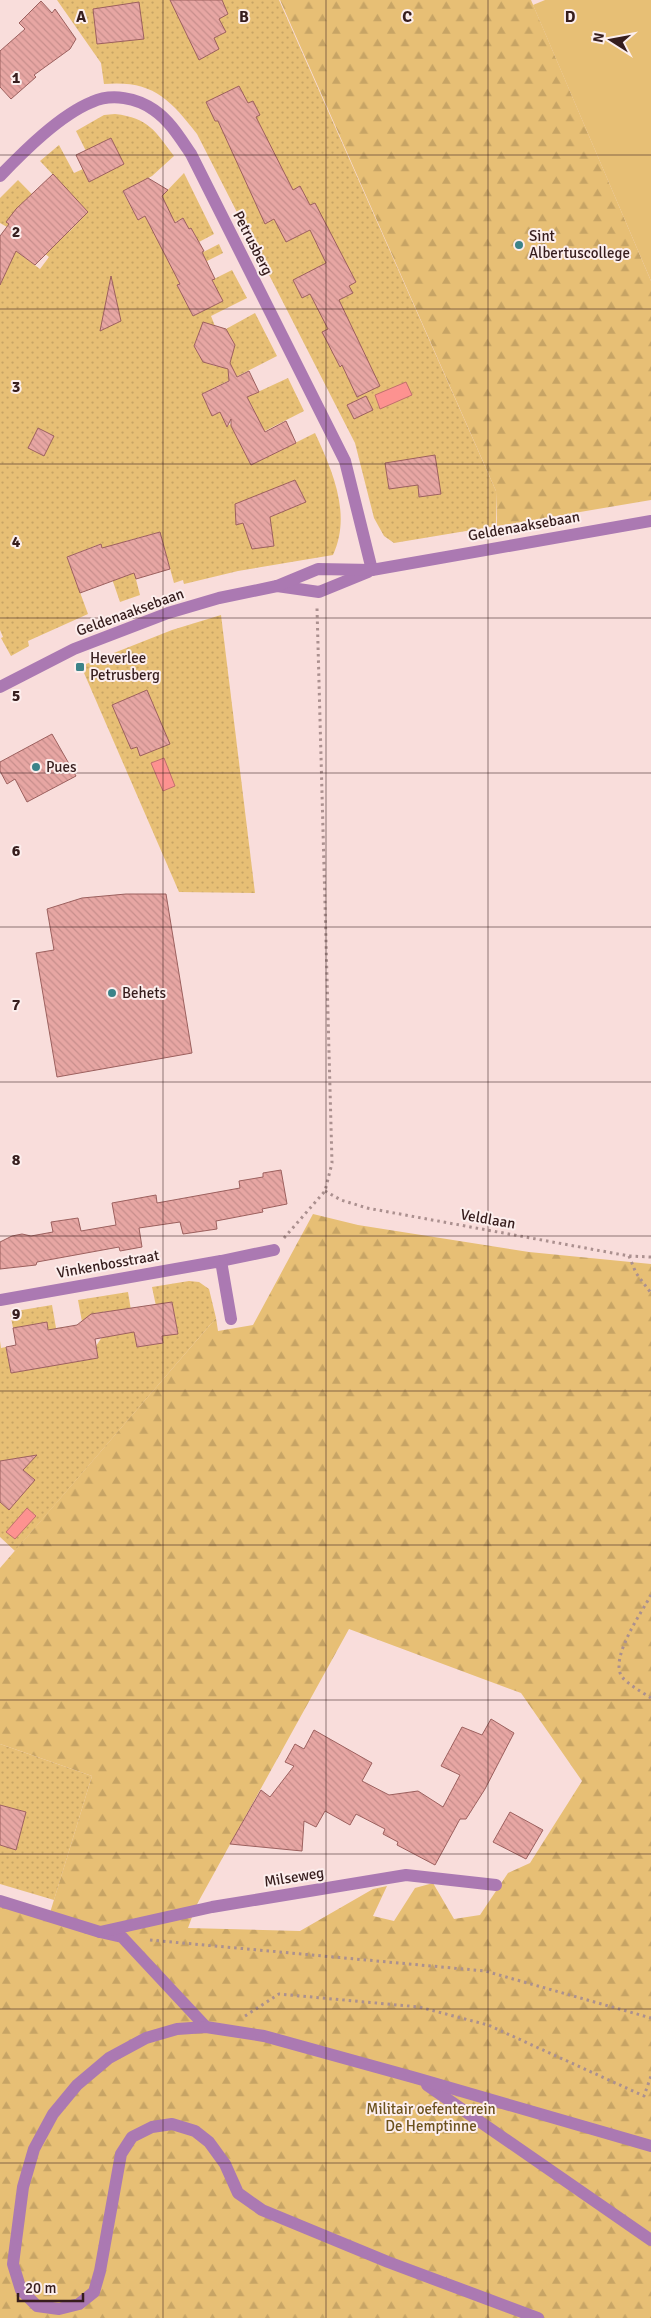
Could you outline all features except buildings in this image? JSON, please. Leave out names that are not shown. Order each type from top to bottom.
[{"type":"street","name":"Petrusberg","points":[[0,176],[42,136],[69,115],[92,102],[107,98],[123,98],[139,102],[155,110],[166,121],[191,154],[345,460],[372,570]]},
{"type":"street","name":"Geldenaaksebaan","points":[[0,687],[74,649],[168,613],[219,598],[277,586],[318,569],[372,570],[651,521]]},
{"type":"street","name":"Geldenaaksebaan","points":[[277,586],[319,592],[372,570]]},
{"type":"street","name":"Vinkenbosstraat","points":[[0,1300],[274,1250]]},
{"type":"street","points":[[221,1261],[231,1319]]},
{"type":"street","name":"Milseweg","points":[[100,1932],[212,1907],[406,1876],[496,1885]]},
{"type":"street","name":"Milseweg","points":[[0,1902],[122,1937]]},
{"type":"street","points":[[122,1937],[206,2027]]},
{"type":"street","points":[[538,2318],[388,2262],[262,2210],[238,2193],[225,2164],[209,2142],[195,2131],[172,2124],[152,2127],[132,2137],[121,2154],[100,2271],[94,2292],[79,2304],[59,2310],[37,2306],[20,2290],[13,2264],[23,2187],[34,2149],[52,2114],[77,2085],[109,2058],[146,2038],[177,2029],[206,2027],[264,2036],[651,2146]]},
{"type":"street","points":[[416,2078],[651,2240]]},
{"type":"path","points":[[274,1250],[325,1191],[332,1163],[316,602]]},
{"type":"path","name":"Veldlaan","points":[[325,1191],[341,1200],[367,1208],[629,1256],[651,1257]]},
{"type":"path","points":[[629,1256],[636,1273],[651,1293]]},
{"type":"path","points":[[651,1595],[621,1652],[619,1668],[624,1679],[651,1698]]},
{"type":"path","points":[[122,1937],[486,1971],[651,2018]]},
{"type":"path","points":[[225,2030],[279,1994],[419,2007],[488,2025],[644,2096],[651,2076]]},
{"type":"green space","points":[[57,0],[279,0],[496,491],[496,526],[394,543],[384,536],[374,518],[355,443],[197,134],[177,110],[158,94],[135,85],[104,84],[101,63]]},
{"type":"green space","name":"Sint Albertuscollege","points":[[280,0],[531,0],[651,281],[651,500],[497,526],[496,491]]},
{"type":"green space","points":[[545,0],[651,0],[651,281],[533,5]]},
{"type":"green space","points":[[115,114],[144,122],[156,133],[174,156],[152,176],[123,192],[138,220],[166,205],[162,196],[184,173],[214,234],[199,242],[183,218],[154,233],[172,268],[219,244],[223,253],[207,261],[210,269],[177,285],[193,316],[222,301],[212,280],[232,270],[247,298],[211,316],[215,326],[199,333],[194,346],[203,361],[215,366],[231,358],[234,345],[226,329],[255,313],[277,356],[202,394],[212,415],[220,412],[227,426],[255,412],[247,397],[288,378],[304,411],[249,439],[244,451],[251,465],[315,433],[328,462],[338,492],[341,524],[338,540],[333,555],[238,571],[184,584],[183,580],[174,583],[160,532],[126,541],[140,595],[120,602],[100,544],[67,557],[88,614],[28,641],[29,646],[11,656],[1,638],[3,637],[0,630],[0,285],[7,269],[0,266],[0,239],[40,269],[49,257],[9,224],[7,227],[0,223],[0,198],[18,180],[69,232],[88,212],[40,161],[59,145],[74,173],[83,169],[86,151],[76,131],[104,115]]},
{"type":"green space","points":[[221,615],[255,893],[179,892],[81,666],[172,630]]},
{"type":"green space","name":"Militair oefenterrein De Hemptinne","points":[[313,1214],[358,1225],[529,1252],[651,1264],[651,2318],[0,2318],[0,1901],[49,1916],[92,1776],[0,1744],[0,1568],[216,1318],[218,1331],[253,1325]],"holes":[[[349,1629],[521,1693],[582,1781],[530,1863],[508,1873],[480,1915],[454,1919],[433,1883],[415,1888],[394,1921],[373,1916],[387,1886],[373,1889],[300,1931],[188,1928],[196,1906]]]},
{"type":"green space","points":[[189,1281],[199,1282],[209,1289],[216,1318],[15,1551],[0,1537],[0,1502],[35,1480],[23,1470],[26,1466],[18,1458],[0,1461],[0,1341],[1,1348],[6,1347],[11,1373],[54,1365],[47,1322],[13,1328],[10,1312],[52,1305],[56,1328],[68,1327],[74,1362],[98,1358],[96,1346],[102,1337],[115,1335],[110,1311],[95,1313],[82,1322],[78,1300],[128,1292],[137,1347],[163,1343],[162,1336],[178,1333],[172,1302],[156,1306],[152,1287]]},
{"type":"green space","points":[[0,1744],[92,1776],[54,1900],[0,1884],[0,1845],[16,1850],[26,1812],[0,1805]]},
{"type":"shaded area","points":[[406,382],[412,395],[380,409],[375,395]]},
{"type":"shaded area","points":[[164,758],[175,786],[163,791],[151,763]]},
{"type":"shaded area","points":[[27,1508],[36,1516],[15,1539],[6,1532]]},
{"type":"place","name":"Sint Albertuscollege","points":[[519,245]]},
{"type":"place","name":"Heverlee Petrusberg","points":[[80,667]]},
{"type":"place","name":"Pues","points":[[36,767]]},
{"type":"place","name":"Behets","points":[[112,993]]}]
